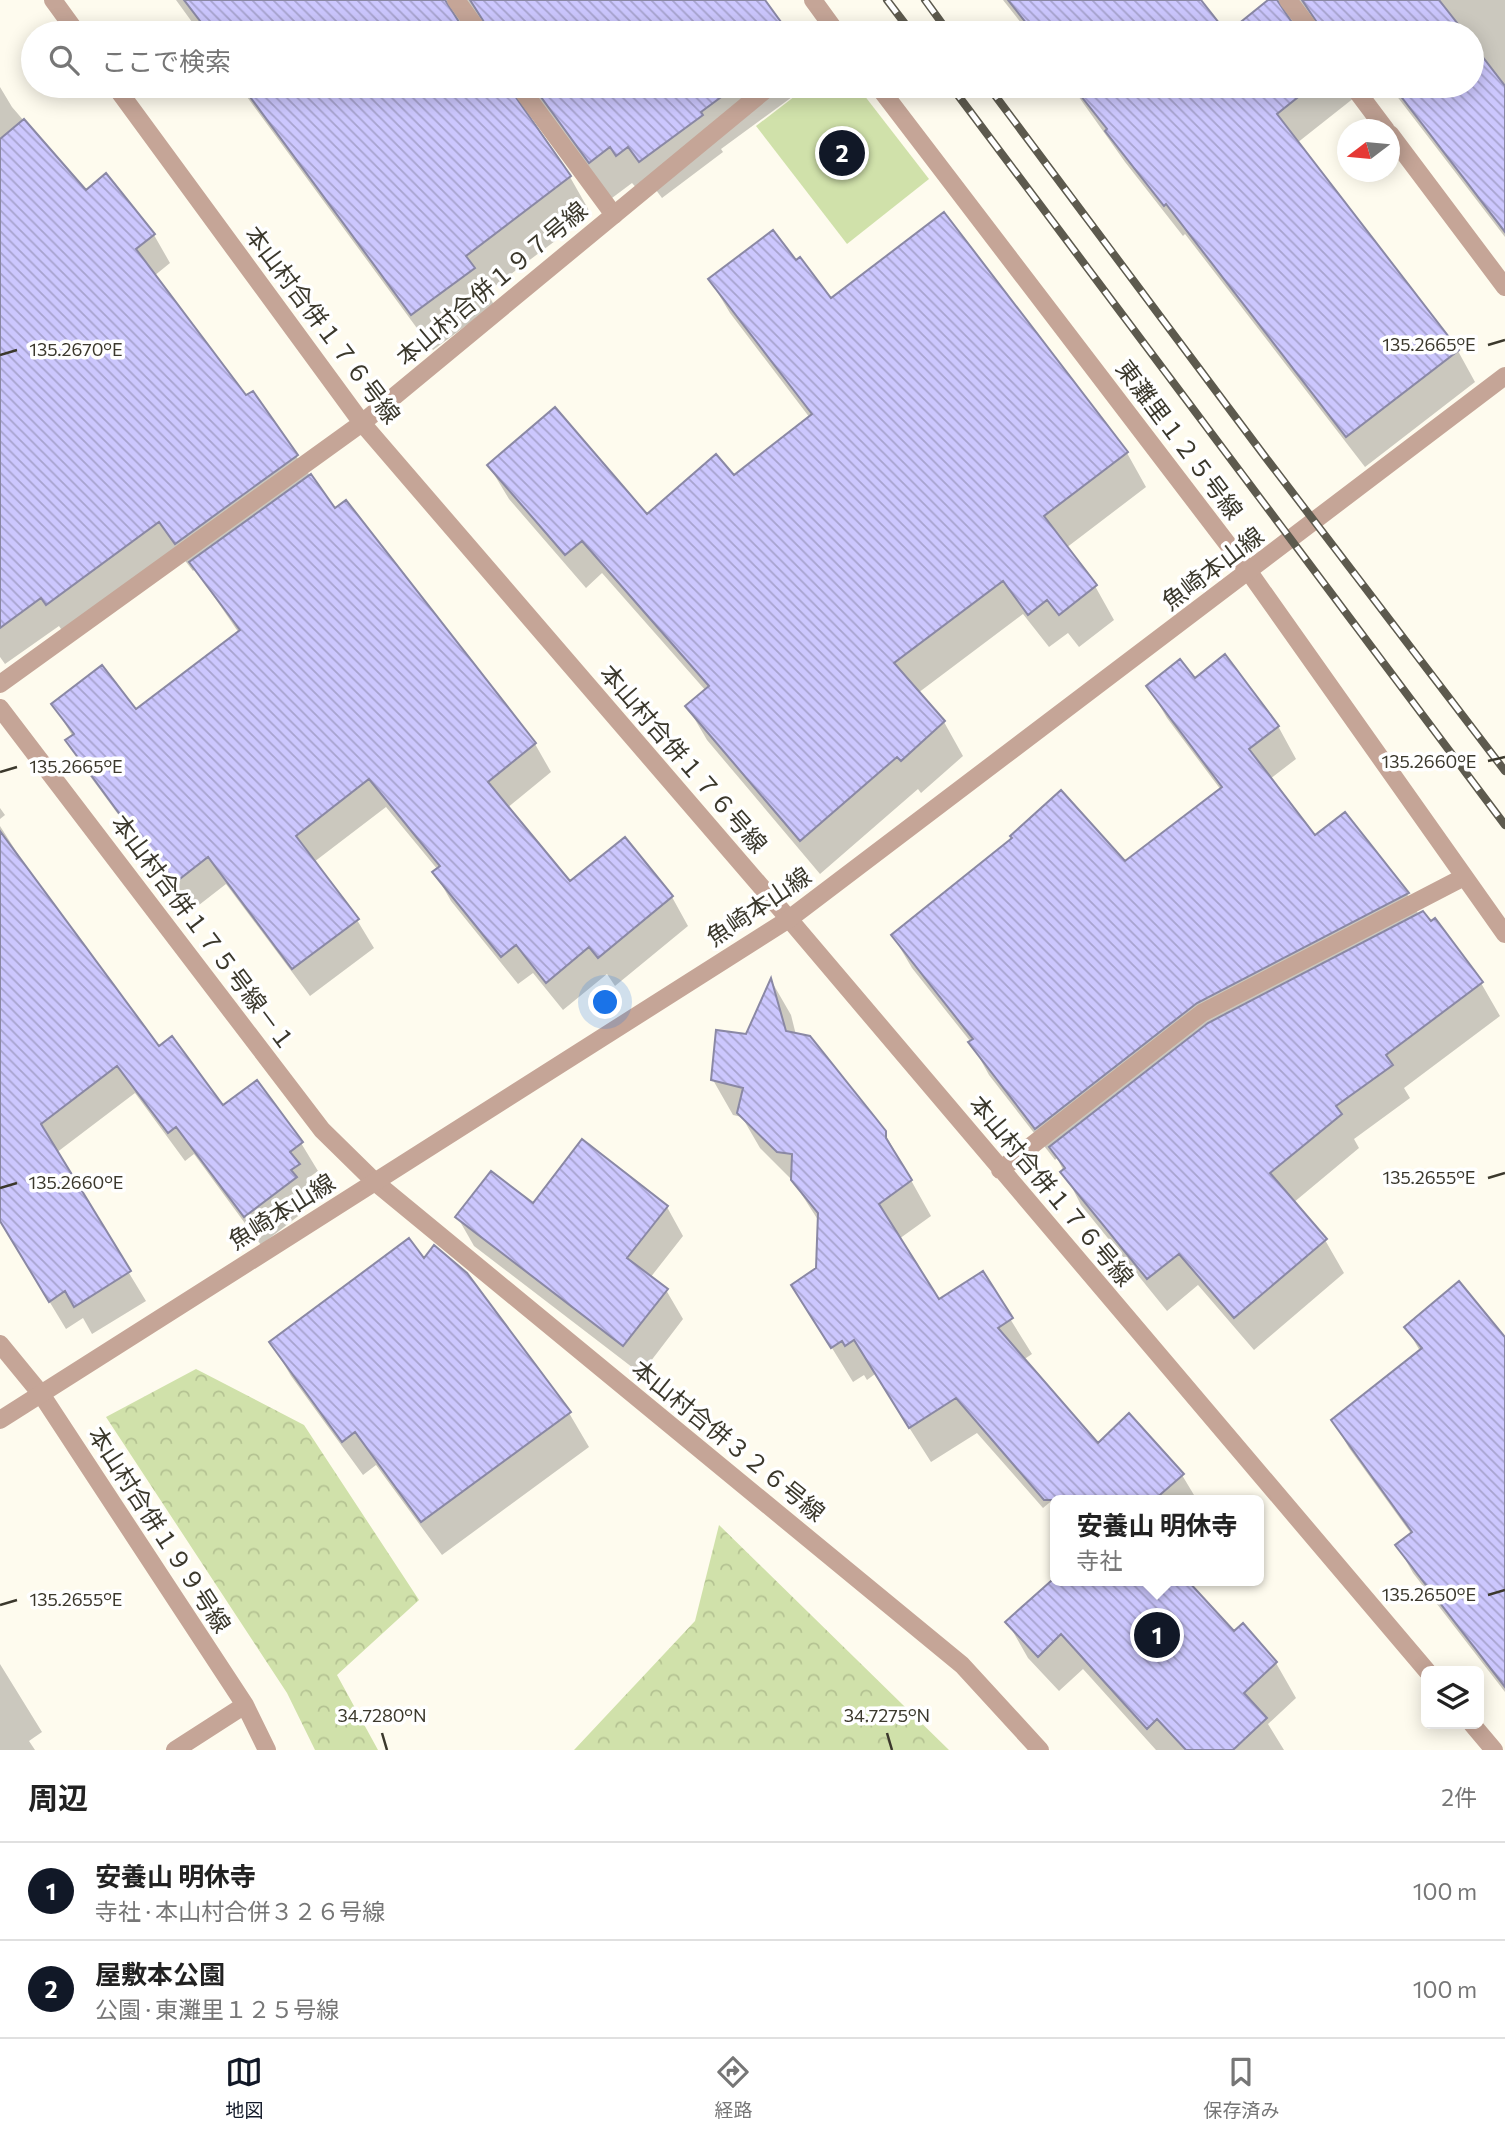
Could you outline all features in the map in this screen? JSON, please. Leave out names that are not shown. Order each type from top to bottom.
[{"type":"street","points":[[52,0],[68,21]]},
{"type":"street","points":[[456,0],[471,21]]},
{"type":"street","points":[[813,0],[828,21]]},
{"type":"street","points":[[1288,0],[1304,21]]},
{"type":"street","name":"本山村合併１７６号線","points":[[124,98],[362,423],[789,919],[1423,1666]]},
{"type":"street","points":[[528,98],[614,215]]},
{"type":"street","name":"本山村合併１９７号線","points":[[0,684],[362,423],[755,98]]},
{"type":"street","name":"東灘里１２５号線","points":[[887,98],[1249,572],[1505,934]]},
{"type":"street","points":[[1362,98],[1378,119]]},
{"type":"street","points":[[1400,147],[1505,287]]},
{"type":"street","name":"魚崎本山線","points":[[0,1420],[789,919],[1505,376]]},
{"type":"street","name":"本山村合併１７５号線－１","points":[[0,708],[322,1130],[374,1182]]},
{"type":"street","points":[[1000,1170],[1202,1013],[1464,877]]},
{"type":"street","name":"本山村合併３２６号線","points":[[374,1182],[962,1665],[1040,1750]]},
{"type":"street","name":"本山村合併１９９号線","points":[[0,1344],[41,1394],[245,1705],[267,1750]]},
{"type":"street","points":[[175,1750],[245,1705]]},
{"type":"street","points":[[1476,1729],[1494,1750]]},
{"type":"green space","points":[[792,98],[866,98],[929,179],[847,244],[756,126]]},
{"type":"green space","points":[[196,1369],[304,1425],[419,1600],[337,1675],[378,1750],[315,1750],[287,1693],[106,1417]]},
{"type":"green space","points":[[719,1525],[949,1750],[574,1750],[695,1621]]},
{"type":"building","points":[[184,0],[445,0],[458,21],[200,21]]},
{"type":"building","points":[[470,0],[765,0],[780,21],[483,21]]},
{"type":"building","points":[[1008,0],[1201,0],[1218,21],[1025,21]]},
{"type":"building","points":[[1268,0],[1277,0],[1291,21],[1242,21]]},
{"type":"building","points":[[1302,0],[1439,0],[1456,21],[1316,21]]},
{"type":"building","points":[[1484,59],[1505,86],[1505,232],[1402,98],[1484,98]]},
{"type":"building","points":[[251,98],[516,98],[571,176],[466,256],[475,268],[411,315]]},
{"type":"building","points":[[542,98],[720,98],[701,112],[703,115],[639,162],[628,147],[616,156],[610,147],[589,163]]},
{"type":"building","points":[[1082,98],[1297,98],[1277,114],[1459,350],[1346,437],[1166,204],[1164,206],[1105,131],[1107,129]]},
{"type":"building","points":[[24,119],[86,190],[106,173],[155,234],[136,249],[246,395],[253,391],[298,455],[175,544],[159,522],[46,605],[41,598],[0,628],[0,139]]},
{"type":"building","points":[[944,212],[1128,452],[1044,516],[1097,585],[1059,615],[1047,600],[1028,615],[1003,581],[894,663],[945,721],[901,761],[897,757],[800,841],[685,706],[709,686],[582,541],[565,555],[487,465],[555,407],[647,514],[716,454],[734,475],[812,414],[708,279],[773,230],[796,260],[800,257],[831,298]]},
{"type":"building","points":[[311,474],[335,508],[346,500],[536,743],[488,782],[570,881],[625,837],[673,896],[598,958],[589,947],[546,983],[516,945],[501,957],[432,872],[440,866],[369,779],[296,836],[359,919],[292,969],[208,857],[172,885],[65,740],[74,734],[51,704],[102,665],[136,709],[240,630],[189,562]]},
{"type":"building","points":[[1225,654],[1279,726],[1249,749],[1315,835],[1345,812],[1409,893],[1197,1003],[1035,1129],[968,1042],[973,1039],[891,935],[1012,838],[1010,836],[1061,790],[1125,861],[1222,787],[1146,686],[1180,659],[1195,678]]},
{"type":"building","points":[[0,831],[159,1046],[172,1036],[223,1105],[257,1080],[303,1142],[290,1152],[300,1164],[291,1170],[297,1177],[244,1217],[176,1127],[168,1133],[117,1066],[41,1124],[131,1271],[74,1307],[65,1291],[49,1302],[0,1221]]},
{"type":"building","points":[[1423,911],[1431,921],[1435,918],[1483,982],[1386,1055],[1393,1065],[1336,1106],[1342,1114],[1270,1173],[1327,1239],[1234,1318],[1179,1254],[1147,1279],[1060,1172],[1065,1168],[1049,1147],[1208,1023]]},
{"type":"building","points":[[771,978],[786,1031],[810,1036],[886,1131],[886,1138],[912,1180],[879,1204],[939,1299],[983,1271],[1013,1318],[998,1328],[1098,1443],[1129,1413],[1184,1474],[1160,1495],[1050,1495],[1050,1500],[1044,1500],[956,1398],[909,1428],[854,1340],[845,1346],[842,1341],[831,1348],[791,1285],[816,1268],[818,1213],[791,1180],[792,1154],[777,1152],[737,1113],[743,1088],[711,1080],[716,1030],[746,1034]]},
{"type":"building","points":[[582,1139],[668,1206],[627,1258],[668,1289],[623,1346],[455,1217],[491,1171],[533,1203]]},
{"type":"building","points":[[409,1238],[424,1258],[434,1245],[467,1273],[571,1412],[421,1522],[355,1432],[342,1442],[269,1342]]},
{"type":"building","points":[[1459,1281],[1505,1337],[1505,1687],[1395,1545],[1412,1532],[1331,1420],[1422,1348],[1404,1327]]},
{"type":"building","points":[[1050,1582],[1050,1586],[1193,1586],[1234,1631],[1243,1623],[1277,1662],[1244,1693],[1267,1718],[1233,1750],[1186,1750],[1157,1719],[1147,1729],[1061,1634],[1038,1657],[1005,1622]]},
{"type":"railway","points":[[887,0],[903,21]]},
{"type":"railway","points":[[925,0],[940,21]]},
{"type":"railway","points":[[960,98],[1505,825]]},
{"type":"railway","points":[[997,98],[1263,454],[1505,771]]},
{"type":"place","name":"屋敷本公園","points":[[842,153]]},
{"type":"place","name":"安養山 明休寺","points":[[1157,1635]]}]
